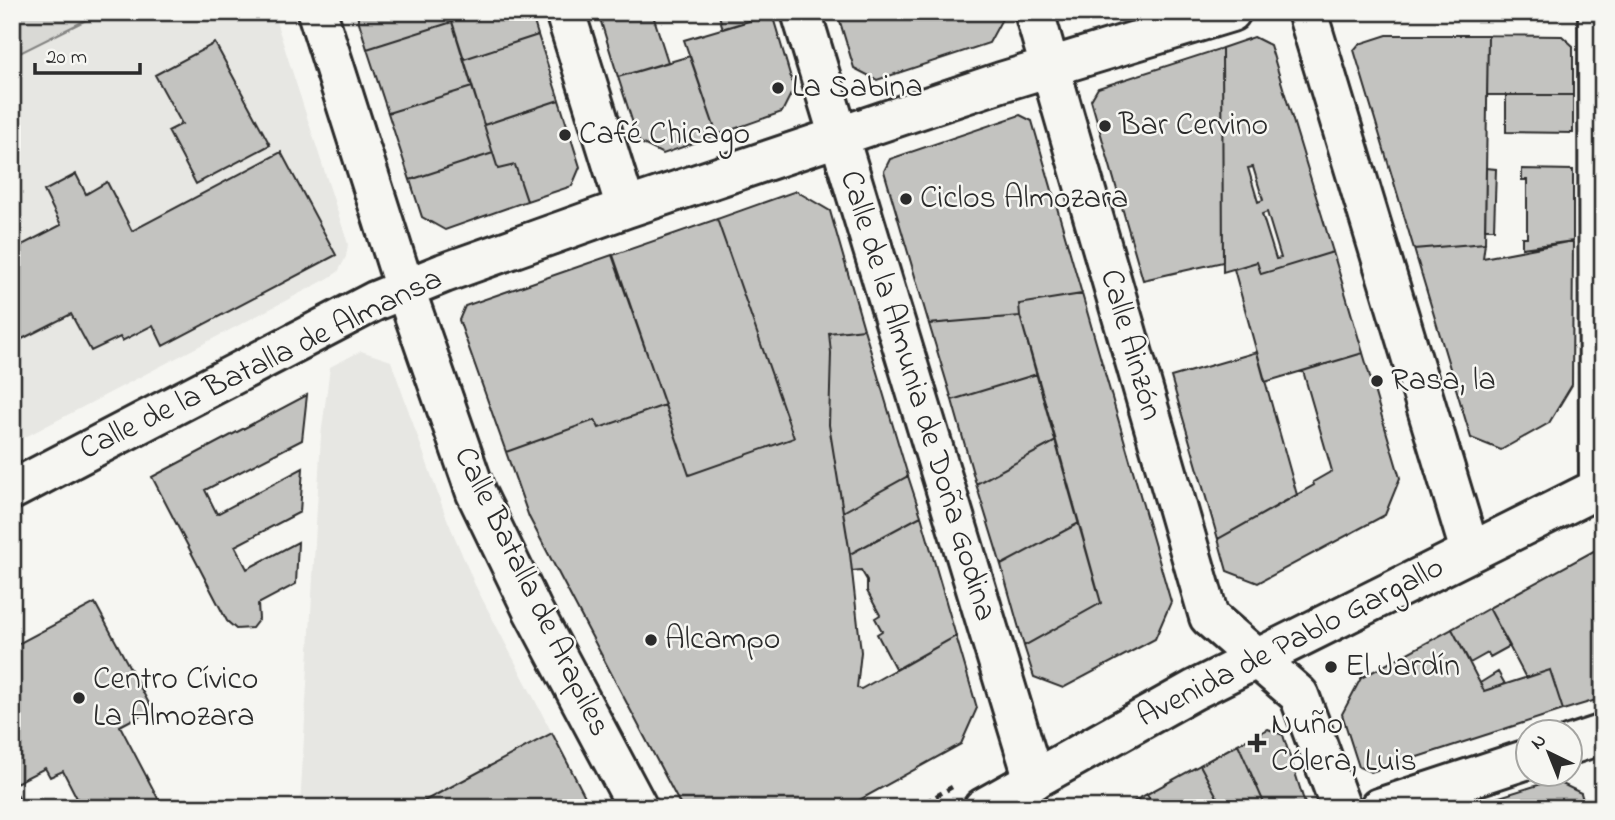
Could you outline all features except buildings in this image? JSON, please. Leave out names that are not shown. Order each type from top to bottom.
[{"type":"street","name":"Calle Batalla de Arapiles","points":[[317,12],[405,289],[476,494],[532,609],[638,808]]},
{"type":"street","points":[[565,12],[626,208]]},
{"type":"street","name":"Calle de la Almunia de Doña Godina","points":[[801,12],[1034,780]]},
{"type":"street","name":"Calle Ainzón","points":[[1034,12],[1209,617],[1299,695],[1341,808]]},
{"type":"street","name":"Calle de la Batalla de Almansa","points":[[12,490],[345,316],[405,289],[626,208],[1050,67],[1231,12]]},
{"type":"street","points":[[1307,12],[1469,551]]},
{"type":"street","points":[[1598,12],[1601,487]]},
{"type":"street","name":"Avenida de Pablo Gargallo","points":[[983,808],[1194,690],[1601,487]]},
{"type":"street","points":[[1379,808],[1514,764]]},
{"type":"shaded area","points":[[12,12],[102,12],[12,57]]},
{"type":"shaded area","points":[[102,12],[273,12],[348,244],[346,257],[338,272],[327,279],[12,444],[12,57]]},
{"type":"shaded area","points":[[361,351],[391,361],[445,514],[475,585],[591,808],[300,808],[321,436],[330,367]]},
{"type":"place","name":"La Sabina","points":[[778,88]]},
{"type":"place","name":"Bar Cervino","points":[[1105,126]]},
{"type":"place","name":"Café Chicago","points":[[565,135]]},
{"type":"place","name":"Ciclos Almozara","points":[[906,199]]},
{"type":"place","name":"Rasa, la","points":[[1377,381]]},
{"type":"place","name":"Alcampo","points":[[651,640]]},
{"type":"place","name":"El Jardín","points":[[1331,667]]},
{"type":"place","name":"Centro Cívico La Almozara","points":[[79,698]]},
{"type":"place","name":"Nuño Cólera, Luis","points":[[1257,743]]}]
